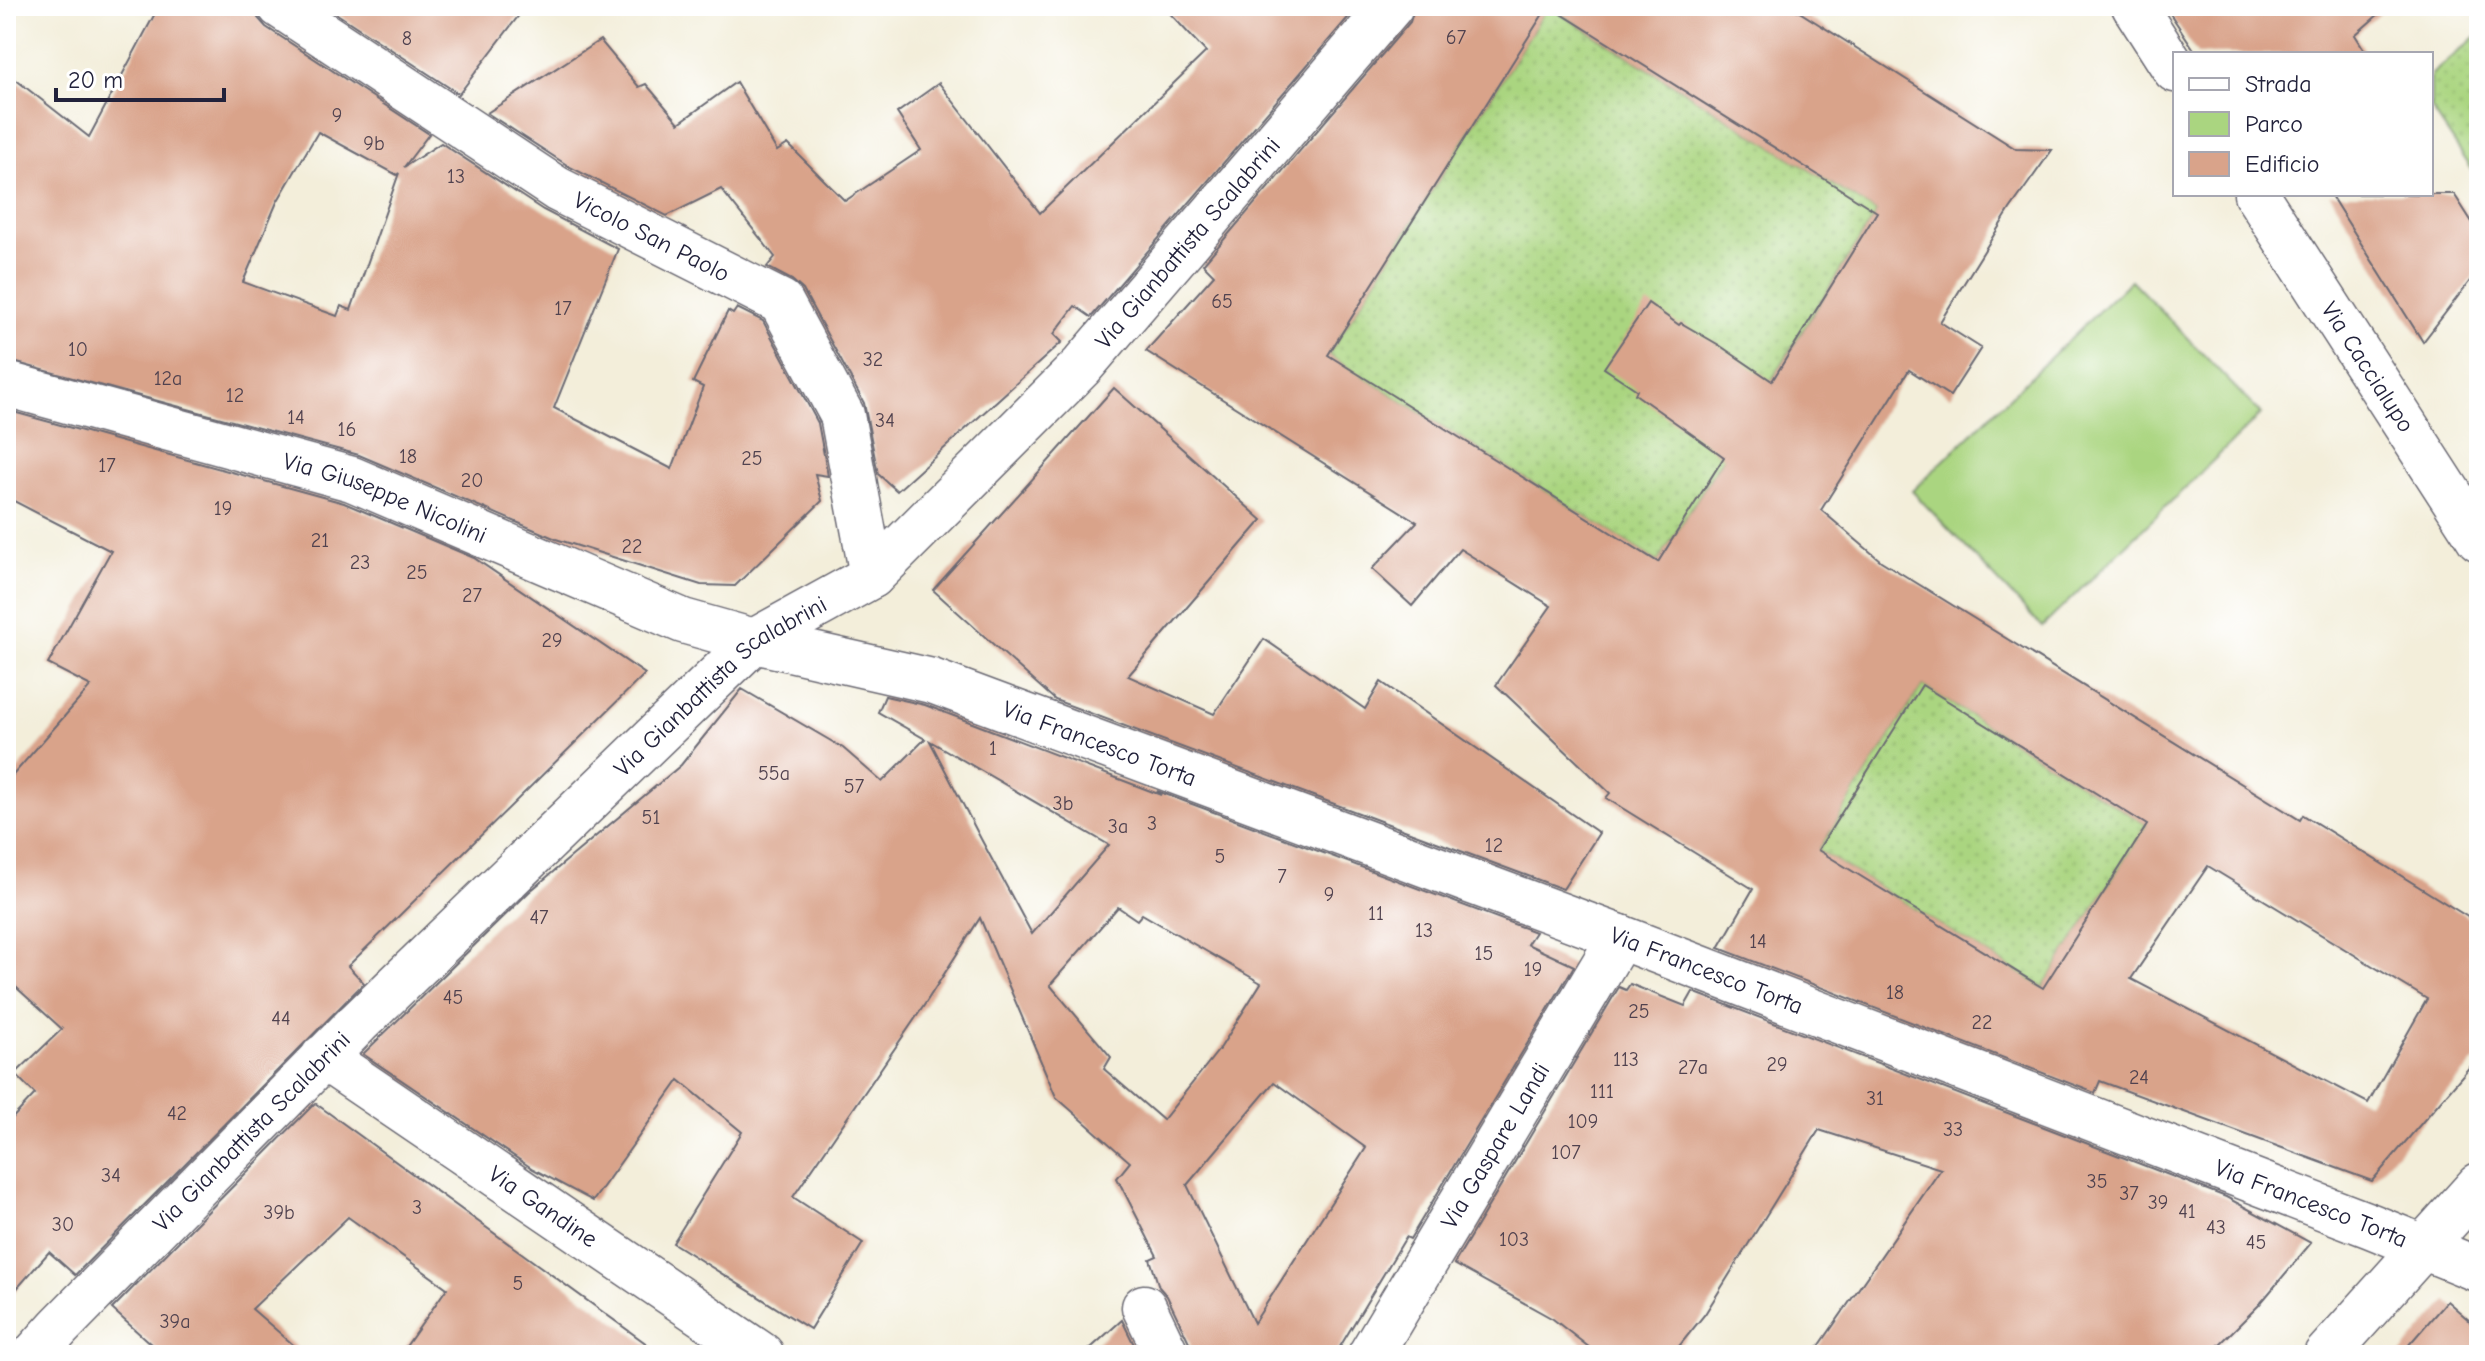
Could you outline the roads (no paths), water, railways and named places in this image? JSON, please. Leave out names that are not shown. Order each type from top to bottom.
[{"type":"street","name":"Vicolo San Paolo","points":[[280,6],[557,189],[781,302],[842,415],[872,576]]},
{"type":"street","name":"Via Gianbattista Scalabrini","points":[[34,1355],[323,1057],[754,641],[872,576],[1082,366],[1391,6]]},
{"type":"street","points":[[2134,6],[2173,67]]},
{"type":"street","name":"Via Caccialupo","points":[[2257,196],[2479,539]]},
{"type":"street","name":"Via Giuseppe Nicolini","points":[[6,384],[352,479],[683,621],[754,641],[932,681]]},
{"type":"street","name":"Via Francesco Torta","points":[[932,681],[1620,937],[2479,1270]]},
{"type":"street","name":"Via Gaspare Landi","points":[[1370,1355],[1620,937]]},
{"type":"street","name":"Via Gandine","points":[[323,1057],[762,1355]]},
{"type":"street","points":[[2326,1355],[2479,1185]]},
{"type":"street","points":[[1144,1307],[1167,1355]]}]
